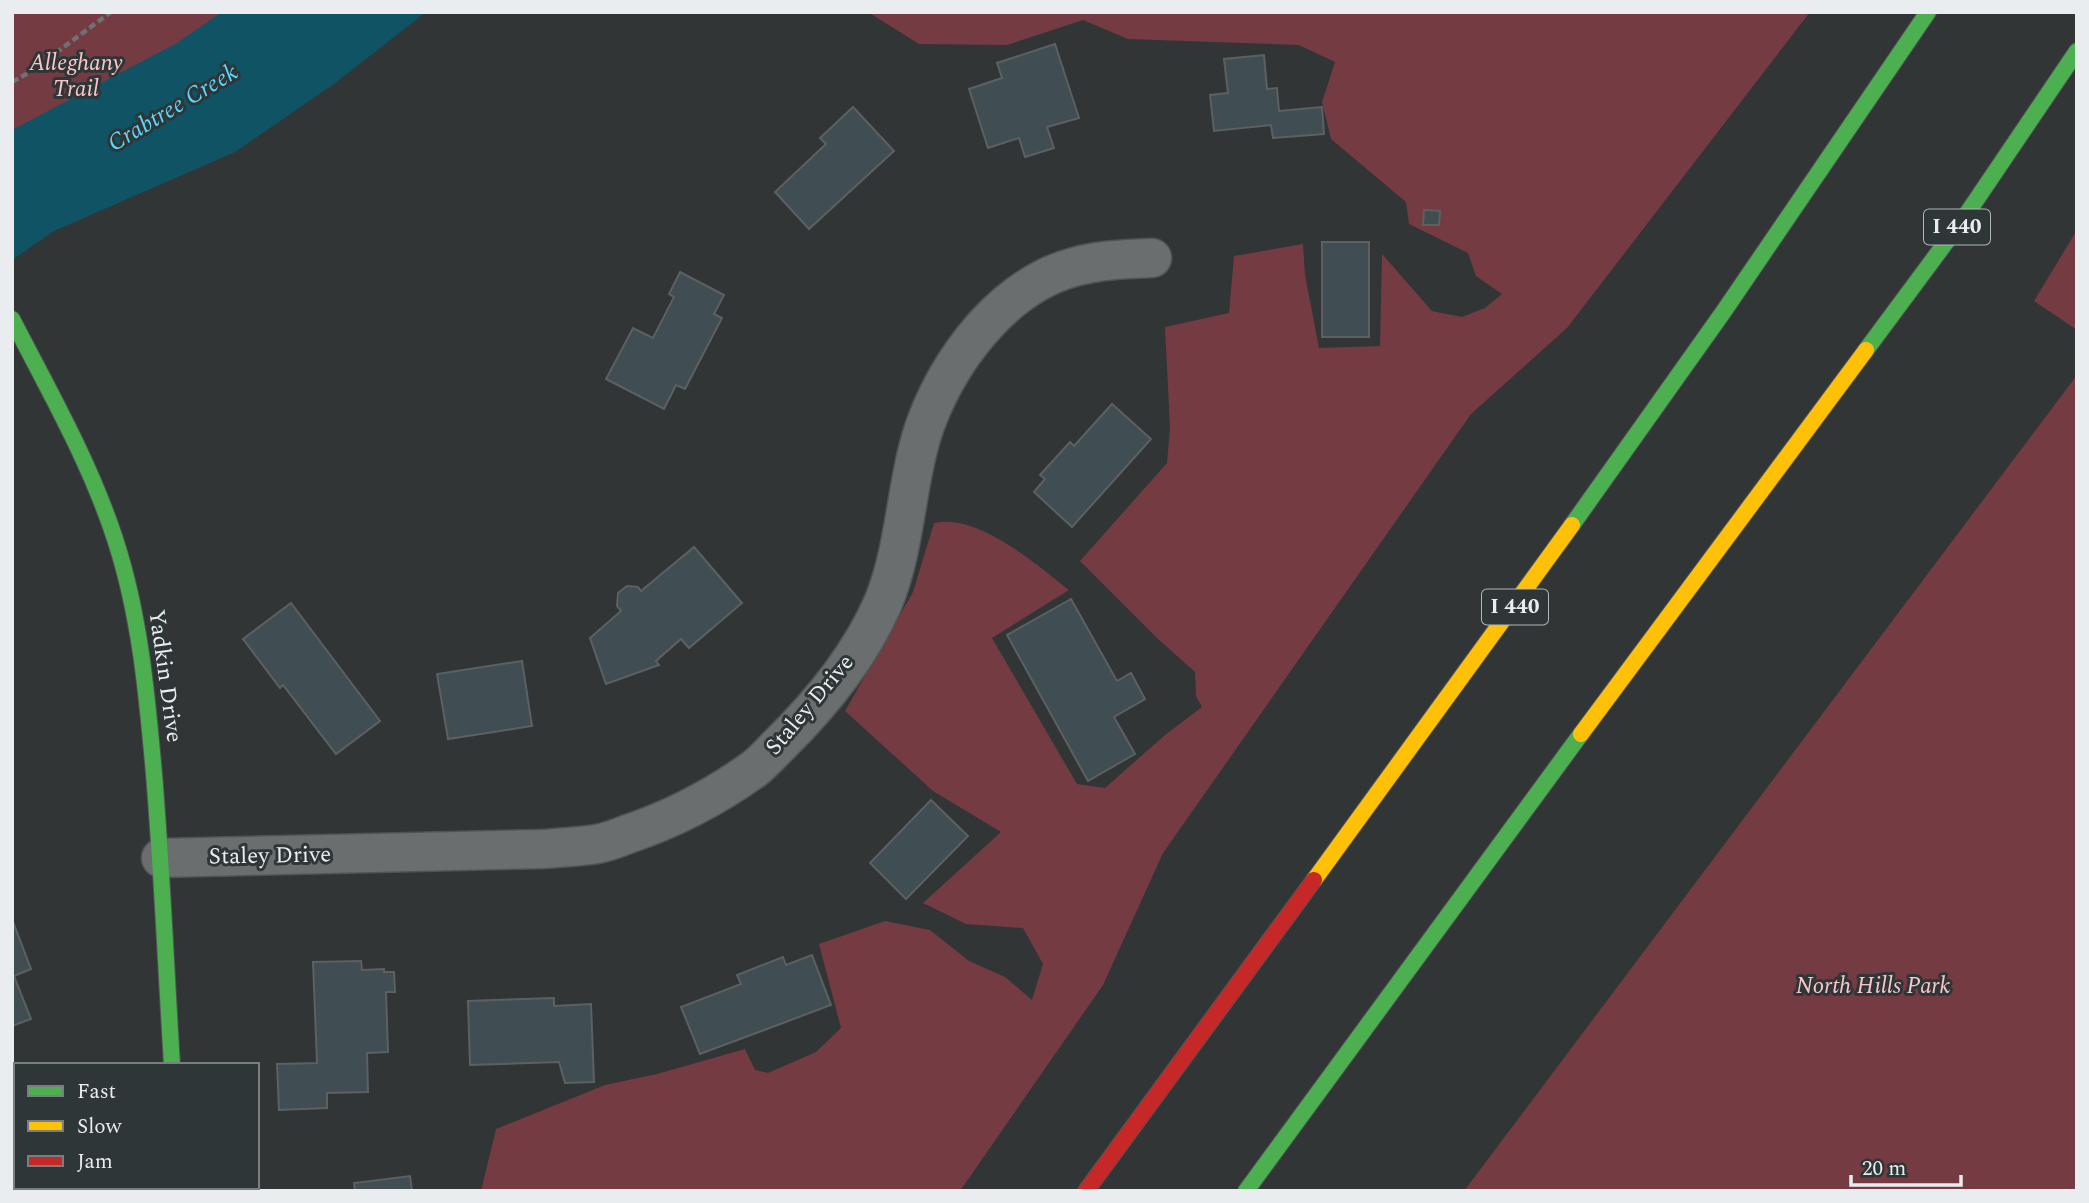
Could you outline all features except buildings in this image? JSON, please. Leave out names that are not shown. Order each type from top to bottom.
[{"type":"main road","name":"I 440","points":[[1087,1191],[1572,529],[1826,167],[1928,12]]},
{"type":"main road","name":"I 440","points":[[1245,1191],[1493,852],[1832,399],[1964,218],[2077,51]]},
{"type":"main road","name":"Yadkin Drive","points":[[12,319],[98,489],[126,579],[145,675],[161,858],[172,1063]]},
{"type":"street","name":"Staley Drive","points":[[161,858],[545,849],[598,844],[652,826],[707,800],[756,768],[796,728],[831,687],[860,645],[882,604],[898,560],[917,453],[934,399],[962,352],[995,315],[1031,286],[1072,267],[1116,259],[1152,258]]},
{"type":"path","points":[[12,82],[30,72],[111,12]]},
{"type":"green space","name":"Alleghany Trail","points":[[12,12],[308,12],[12,189]]},
{"type":"green space","points":[[868,12],[1810,12],[1567,328],[1471,414],[1163,853],[1103,985],[960,1191],[481,1191],[496,1129],[605,1085],[657,1074],[745,1049],[755,1070],[768,1073],[816,1052],[841,1028],[819,944],[885,921],[930,930],[969,961],[1005,977],[1032,1000],[1043,964],[1023,928],[966,924],[923,903],[1001,832],[933,791],[845,711],[913,592],[934,523],[951,522],[987,533],[1006,543],[1069,590],[992,638],[1077,784],[1105,788],[1165,735],[1202,707],[1196,696],[1195,672],[1080,561],[1167,463],[1170,428],[1165,327],[1229,313],[1234,256],[1303,244],[1305,275],[1319,348],[1380,346],[1382,254],[1432,311],[1462,317],[1485,308],[1502,294],[1476,276],[1468,253],[1409,224],[1406,202],[1331,139],[1322,102],[1335,62],[1299,45],[1128,39],[1083,20],[1007,45],[919,44]]},
{"type":"green space","points":[[2077,230],[2077,330],[2034,301]]},
{"type":"green space","name":"North Hills Park","points":[[2077,375],[2077,1191],[1464,1191]]},
{"type":"water","name":"Crabtree Creek","points":[[222,12],[426,12],[334,84],[235,152],[54,231],[12,260],[12,130],[177,43]]},
{"type":"traffic: fast","points":[[1572,525],[1724,311],[1928,12]]},
{"type":"traffic: fast","points":[[1866,350],[1964,218],[2077,51]]},
{"type":"traffic: fast","points":[[12,319],[94,482],[115,539],[131,597],[145,685],[154,774],[172,1063]]},
{"type":"traffic: fast","points":[[1246,1191],[1581,734]]},
{"type":"traffic: slow","points":[[1581,734],[1866,350]]},
{"type":"traffic: slow","points":[[1314,880],[1572,525]]},
{"type":"traffic: jam","points":[[1086,1191],[1314,880]]}]
